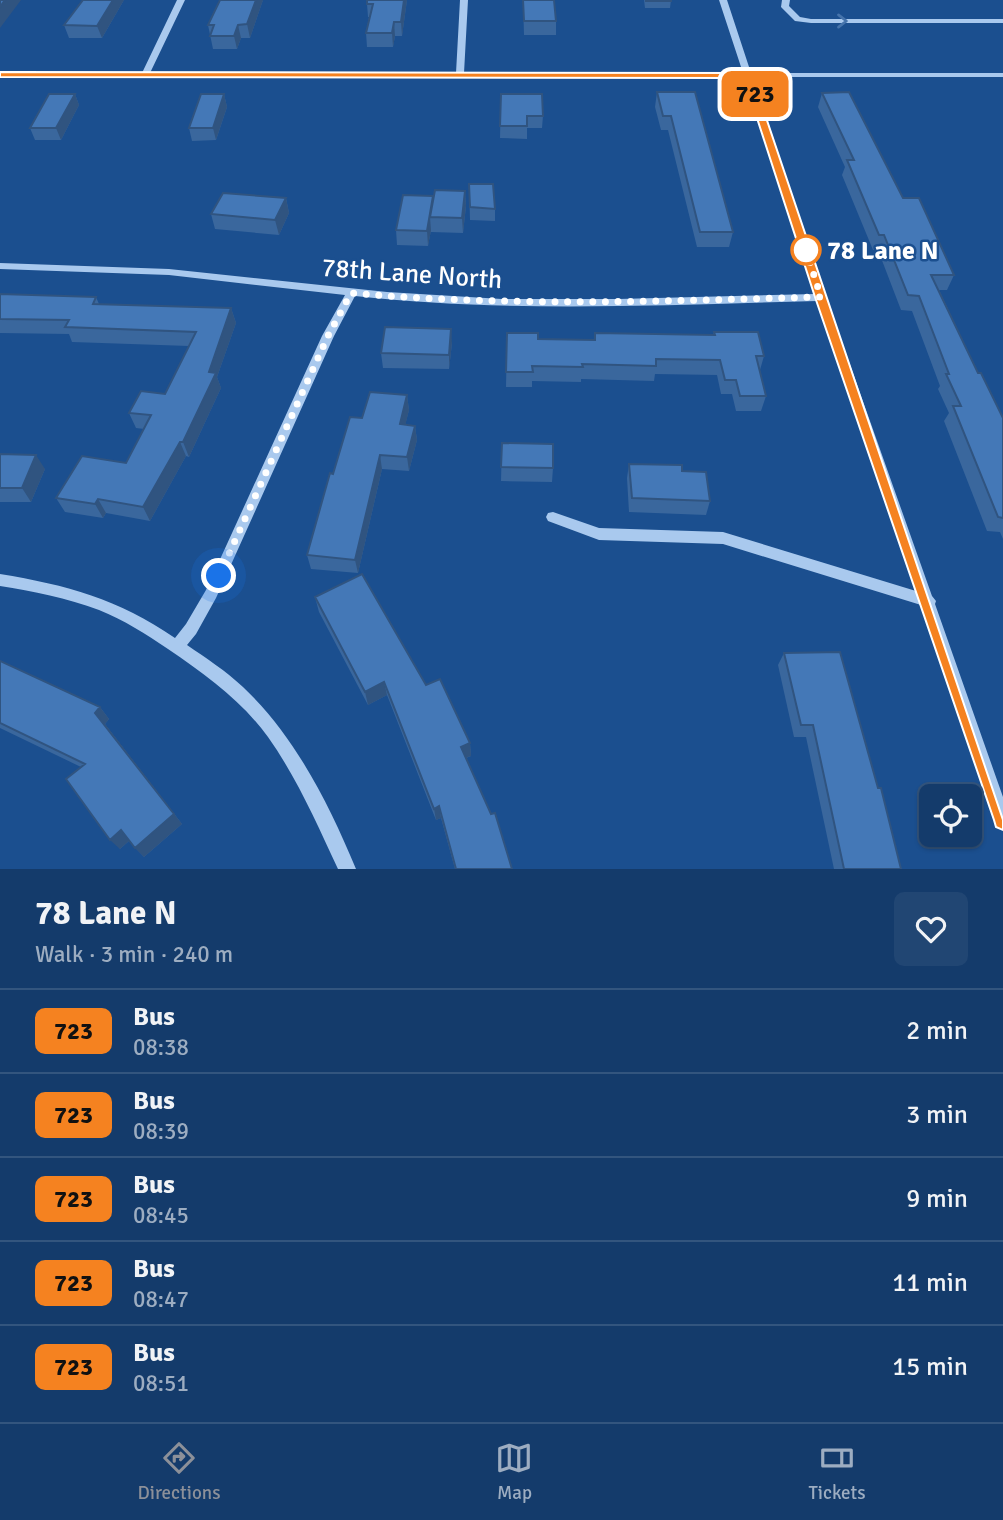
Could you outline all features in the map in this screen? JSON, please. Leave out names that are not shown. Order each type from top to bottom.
[{"type":"street","points":[[145,75],[181,0]]},
{"type":"street","points":[[460,75],[464,0]]},
{"type":"street","points":[[723,0],[821,297],[1003,820]]},
{"type":"street","points":[[786,0],[785,7],[799,19],[811,21],[1003,21]]},
{"type":"street","points":[[0,75],[1003,75]]},
{"type":"street","name":"78th Lane North","points":[[0,266],[169,272],[351,293],[502,303],[618,303],[821,297]]},
{"type":"street","points":[[177,647],[211,594],[328,336],[351,293]]},
{"type":"street","points":[[552,517],[599,534],[723,538],[929,601]]},
{"type":"street","points":[[0,580],[35,585],[135,620],[237,691],[278,738],[304,781],[347,869]]},
{"type":"building","points":[[83,0],[113,0],[97,26],[64,25]]},
{"type":"building","points":[[220,0],[256,0],[247,24],[238,25],[234,36],[210,36],[214,25],[208,25]]},
{"type":"building","points":[[367,0],[404,0],[401,22],[394,22],[392,33],[366,33],[373,4],[367,4]]},
{"type":"building","points":[[523,0],[554,0],[556,21],[524,21]]},
{"type":"building","points":[[657,92],[695,92],[733,232],[700,232],[671,116],[663,116]]},
{"type":"building","points":[[849,92],[903,198],[919,198],[954,275],[931,275],[1003,418],[1003,518],[998,517],[953,406],[961,406],[946,374],[949,374],[919,296],[908,295],[884,235],[879,235],[847,160],[854,160],[822,93]]},
{"type":"building","points":[[49,94],[75,94],[56,128],[30,128]]},
{"type":"building","points":[[201,94],[224,94],[213,128],[189,128]]},
{"type":"building","points":[[501,94],[542,94],[543,116],[527,116],[527,126],[500,126]]},
{"type":"building","points":[[469,184],[493,184],[495,209],[470,207]]},
{"type":"building","points":[[435,190],[465,191],[462,218],[430,217]]},
{"type":"building","points":[[223,193],[286,198],[275,220],[211,214]]},
{"type":"building","points":[[403,195],[433,196],[427,231],[396,230]]},
{"type":"building","points":[[0,294],[96,297],[93,304],[231,308],[209,372],[216,373],[183,442],[180,442],[143,507],[98,499],[95,504],[56,498],[82,456],[126,463],[151,415],[129,413],[141,391],[165,394],[196,332],[65,327],[69,320],[0,319]]},
{"type":"building","points":[[385,327],[451,329],[449,355],[381,353]]},
{"type":"building","points":[[714,332],[758,332],[764,356],[756,356],[766,396],[740,396],[736,380],[725,380],[720,360],[656,359],[656,366],[532,366],[533,372],[506,372],[507,333],[538,333],[538,339],[595,340],[595,333],[715,335]]},
{"type":"building","points":[[370,392],[407,395],[400,424],[415,426],[407,457],[380,455],[355,560],[307,555],[330,473],[333,474],[350,417],[362,418]]},
{"type":"building","points":[[502,443],[553,444],[553,468],[501,467]]},
{"type":"building","points":[[0,454],[36,455],[22,488],[0,488]]},
{"type":"building","points":[[629,464],[682,465],[682,471],[706,472],[710,501],[632,498]]},
{"type":"building","points":[[362,574],[426,685],[440,679],[470,743],[461,747],[491,814],[495,813],[512,869],[456,869],[439,806],[434,809],[384,682],[365,692],[315,597]]},
{"type":"building","points":[[840,652],[878,788],[881,788],[901,869],[844,869],[813,725],[801,725],[784,653]]},
{"type":"building","points":[[0,661],[100,707],[95,713],[174,814],[135,848],[121,830],[110,840],[66,779],[85,764],[0,723]]},
{"type":"bus line","name":"723","points":[[0,75],[748,75],[821,297],[1003,820]]},
{"type":"place","name":"78 Lane N","points":[[806,250]]},
{"type":"route","points":[[219,576],[246,523],[328,336],[351,293],[502,303],[618,303],[821,297],[805,247],[806,250]]}]
